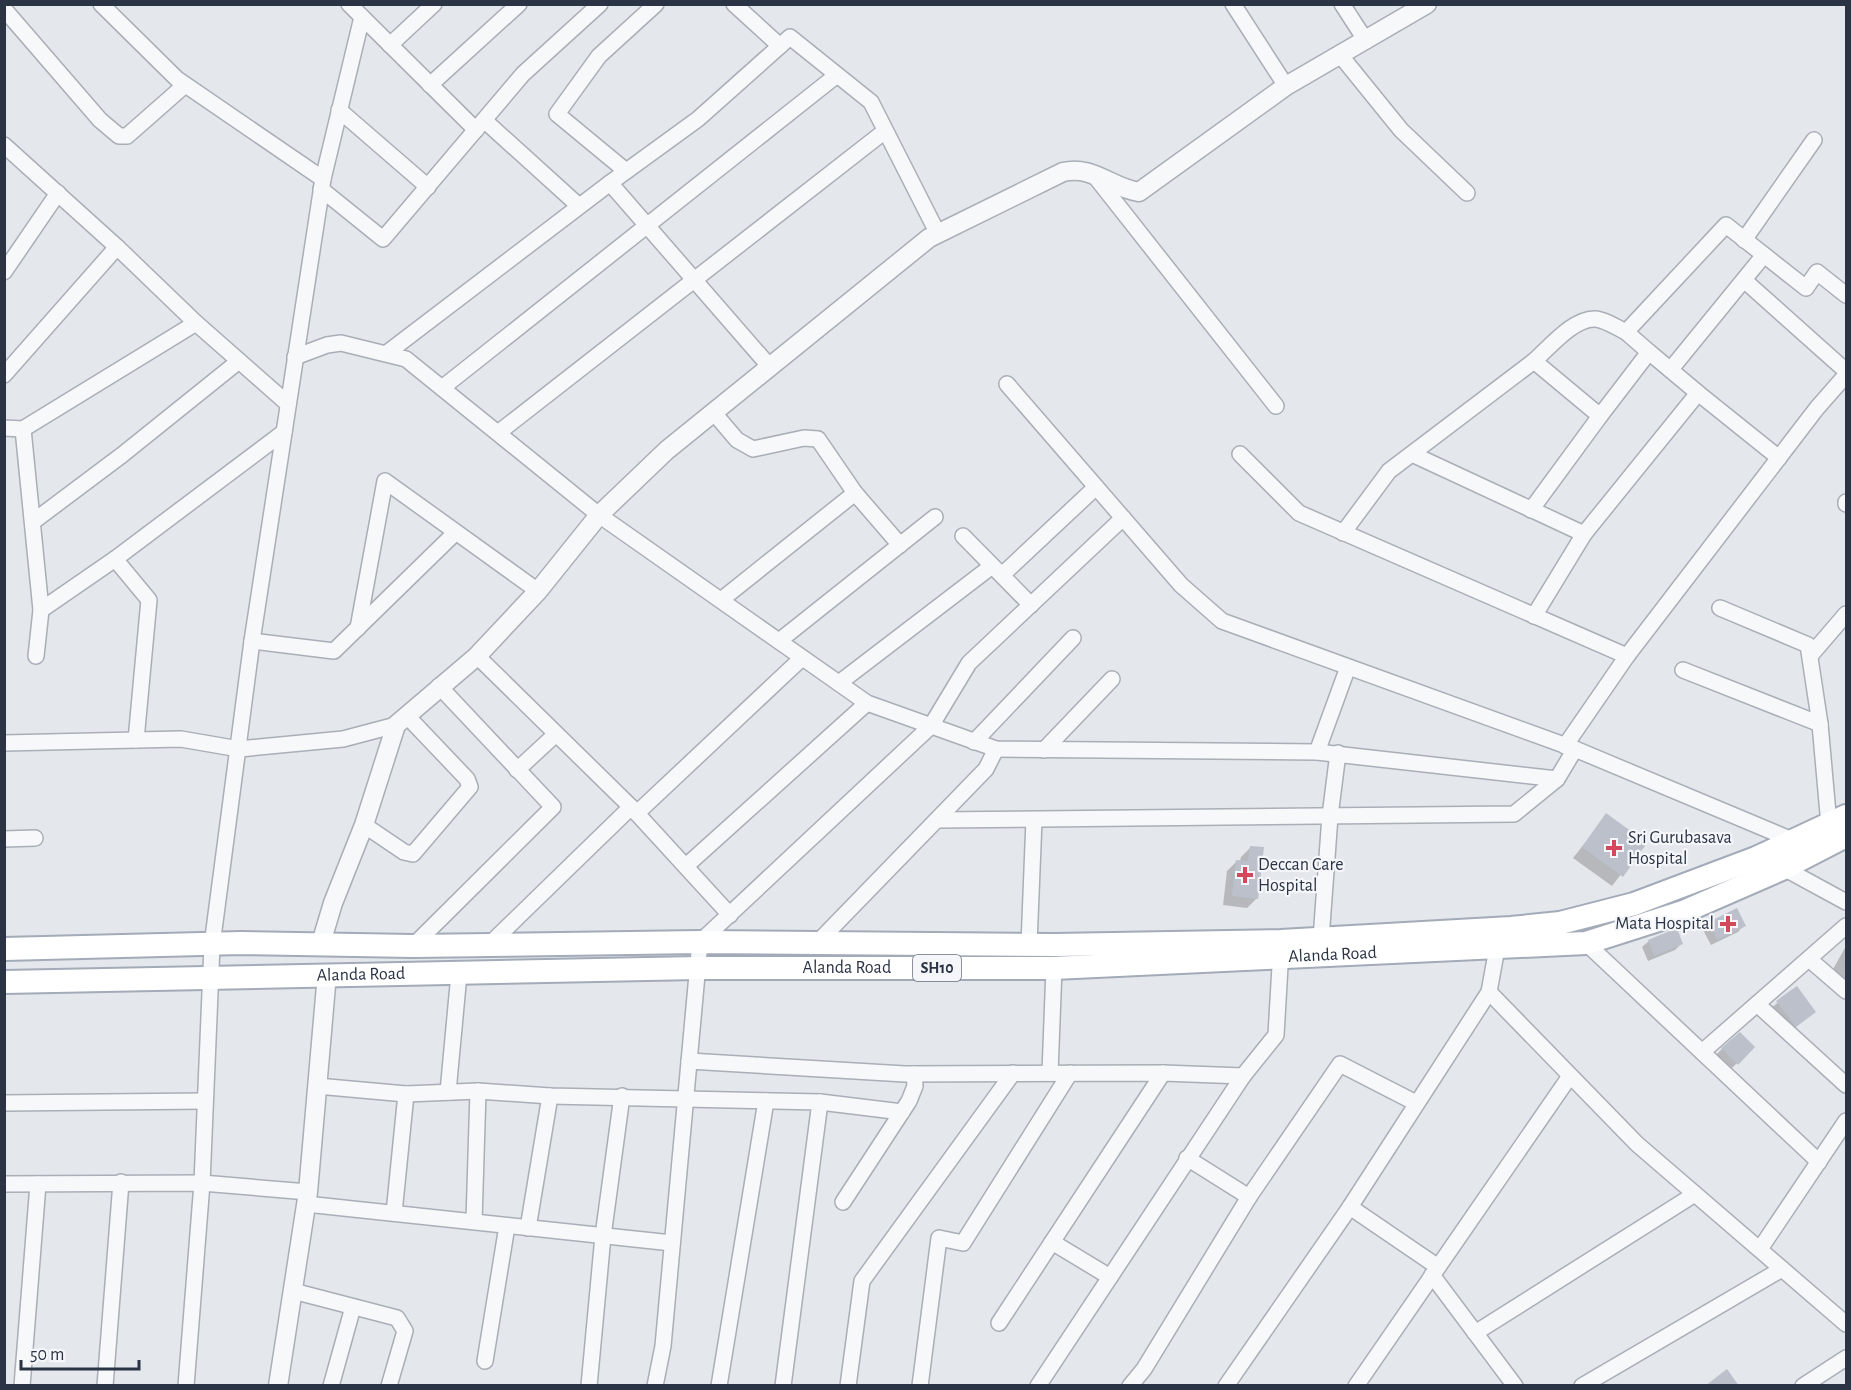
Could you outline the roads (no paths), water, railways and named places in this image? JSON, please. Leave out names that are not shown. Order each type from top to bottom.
[{"type":"main road","name":"Alanda Road","points":[[4,982],[211,980],[327,974],[459,974],[698,968],[1054,968],[1281,950],[1321,939],[1560,923],[1634,904],[1762,855],[1793,840],[1841,826]]},
{"type":"main road","name":"Alanda Road","points":[[4,949],[321,943],[413,946],[491,943],[818,942],[1281,950],[1497,948],[1586,943],[1683,912],[1784,868],[1816,852],[1841,826]]},
{"type":"street","points":[[101,4],[185,85],[322,184],[383,239],[523,74],[600,4]]},
{"type":"street","points":[[349,4],[430,85],[579,206]]},
{"type":"street","points":[[390,45],[434,4]]},
{"type":"street","points":[[430,85],[519,4]]},
{"type":"street","points":[[626,171],[557,114],[599,56],[656,4]]},
{"type":"street","points":[[734,4],[780,46]]},
{"type":"street","points":[[1233,4],[1286,86]]},
{"type":"street","points":[[1342,4],[1366,41]]},
{"type":"street","points":[[4,743],[181,739],[239,749],[343,739],[401,720],[477,656],[538,591],[600,515],[667,450],[929,238],[1063,172],[1076,169],[1092,172],[1129,191],[1139,192],[1286,86],[1427,4]]},
{"type":"street","points":[[4,9],[100,120],[119,136],[127,136],[185,85]]},
{"type":"street","points":[[186,1386],[202,1183],[212,945],[252,641],[322,184],[362,17]]},
{"type":"street","points":[[387,353],[579,206],[698,119],[790,37],[870,102],[938,234]]},
{"type":"street","points":[[1341,56],[1401,130],[1467,193]]},
{"type":"street","points":[[442,388],[649,227],[837,75]]},
{"type":"street","points":[[339,110],[428,187]]},
{"type":"street","points":[[498,433],[885,131]]},
{"type":"street","points":[[1744,240],[1814,140]]},
{"type":"street","points":[[4,145],[288,404]]},
{"type":"street","points":[[1092,172],[1276,406]]},
{"type":"street","points":[[610,183],[770,367]]},
{"type":"street","points":[[4,272],[58,193]]},
{"type":"street","points":[[1626,332],[1726,225],[1806,288],[1817,272],[1846,294]]},
{"type":"street","points":[[4,375],[117,247]]},
{"type":"street","points":[[1671,369],[1764,255]]},
{"type":"street","points":[[937,820],[1514,814],[1557,779],[1570,748],[1627,656],[1846,373],[1744,280]]},
{"type":"street","points":[[1343,532],[1389,471],[1534,361],[1574,326],[1586,320],[1601,320],[1626,332],[1779,458]]},
{"type":"street","points":[[4,428],[23,429],[196,322]]},
{"type":"street","points":[[295,357],[327,345],[342,343],[406,359],[600,515],[867,703],[974,742],[996,749],[1338,753],[1557,779]]},
{"type":"street","points":[[1532,510],[1649,352]]},
{"type":"street","points":[[34,521],[122,455],[239,361]]},
{"type":"street","points":[[1534,361],[1600,416]]},
{"type":"street","points":[[1007,384],[1181,585],[1222,621],[1570,748],[1793,840],[1816,852]]},
{"type":"street","points":[[1534,616],[1584,534],[1698,393]]},
{"type":"street","points":[[714,412],[737,440],[753,449],[804,438],[818,439],[855,493],[900,545]]},
{"type":"street","points":[[23,429],[42,610],[36,656]]},
{"type":"street","points":[[42,610],[115,560],[284,432]]},
{"type":"street","points":[[1239,454],[1299,513],[1627,656]]},
{"type":"street","points":[[1412,454],[1584,534]]},
{"type":"street","points":[[358,628],[385,481],[538,591]]},
{"type":"street","points":[[839,683],[997,570],[1096,487]]},
{"type":"street","points":[[721,600],[855,493]]},
{"type":"street","points":[[779,641],[935,517]]},
{"type":"street","points":[[655,1386],[663,1346],[700,942],[931,726],[969,663],[1123,518]]},
{"type":"street","points":[[252,641],[334,651],[455,533]]},
{"type":"street","points":[[963,536],[1031,605]]},
{"type":"street","points":[[115,560],[149,600],[136,740]]},
{"type":"street","points":[[1720,608],[1808,645],[1820,724],[1841,826]]},
{"type":"street","points":[[1810,656],[1846,614]]},
{"type":"street","points":[[974,742],[1073,638]]},
{"type":"street","points":[[477,656],[634,810],[730,915]]},
{"type":"street","points":[[491,943],[802,658]]},
{"type":"street","points":[[1317,752],[1348,667]]},
{"type":"street","points":[[1683,670],[1820,724]]},
{"type":"street","points":[[1044,750],[1112,679]]},
{"type":"street","points":[[413,946],[553,807],[439,686]]},
{"type":"street","points":[[686,866],[867,703]]},
{"type":"street","points":[[321,943],[333,903],[364,825],[401,720]]},
{"type":"street","points":[[364,825],[404,852],[413,854],[470,787],[467,779],[401,720]]},
{"type":"street","points":[[517,770],[556,734]]},
{"type":"street","points":[[818,942],[987,769],[996,749]]},
{"type":"street","points":[[1321,939],[1330,816],[1338,753]]},
{"type":"street","points":[[1029,944],[1034,820]]},
{"type":"street","points":[[4,839],[35,837]]},
{"type":"street","points":[[1762,855],[1846,902]]},
{"type":"street","points":[[1702,1052],[1846,926]]},
{"type":"street","points":[[1226,1386],[1350,1206],[1489,992],[1497,948],[1511,928]]},
{"type":"street","points":[[1586,943],[1819,1162]]},
{"type":"street","points":[[1038,1386],[1187,1158],[1243,1076],[1276,1035],[1281,950]]},
{"type":"street","points":[[1809,959],[1846,991]]},
{"type":"street","points":[[1050,1073],[1054,968]]},
{"type":"street","points":[[278,1386],[307,1198],[327,974]]},
{"type":"street","points":[[448,1092],[459,974]]},
{"type":"street","points":[[1489,992],[1637,1144],[1846,1323]]},
{"type":"street","points":[[1757,1004],[1846,1085]]},
{"type":"street","points":[[689,1061],[914,1074],[1162,1073],[1243,1076]]},
{"type":"street","points":[[1130,1386],[1144,1369],[1249,1197],[1340,1064],[1416,1102]]},
{"type":"street","points":[[848,1386],[862,1281],[1013,1073]]},
{"type":"street","points":[[920,1386],[939,1238],[963,1243],[1070,1073]]},
{"type":"street","points":[[999,1323],[1162,1073]]},
{"type":"street","points":[[843,1202],[914,1093],[914,1074]]},
{"type":"street","points":[[1364,1382],[1435,1271],[1570,1076]]},
{"type":"street","points":[[317,1086],[406,1094],[477,1091],[550,1096],[820,1102],[902,1112]]},
{"type":"street","points":[[474,1221],[477,1091]]},
{"type":"street","points":[[394,1213],[406,1094]]},
{"type":"street","points":[[528,1228],[550,1096]]},
{"type":"street","points":[[589,1386],[603,1236],[622,1096]]},
{"type":"street","points":[[4,1102],[205,1101]]},
{"type":"street","points":[[719,1386],[766,1101]]},
{"type":"street","points":[[783,1386],[820,1102]]},
{"type":"street","points":[[1760,1250],[1846,1121]]},
{"type":"street","points":[[1187,1158],[1249,1197]]},
{"type":"street","points":[[105,1386],[120,1182]]},
{"type":"street","points":[[4,1184],[202,1183],[394,1213],[672,1243]]},
{"type":"street","points":[[22,1386],[38,1184]]},
{"type":"street","points":[[1475,1333],[1695,1194]]},
{"type":"street","points":[[1350,1206],[1435,1271],[1475,1333],[1515,1386]]},
{"type":"street","points":[[485,1361],[507,1226]]},
{"type":"street","points":[[1052,1242],[1110,1277]]},
{"type":"street","points":[[1582,1386],[1782,1269]]},
{"type":"street","points":[[293,1291],[397,1318],[405,1331],[389,1386]]},
{"type":"street","points":[[331,1386],[353,1306]]},
{"type":"street","points":[[1803,1386],[1846,1358]]},
{"type":"place","name":"Sri Gurubasava Hospital","points":[[1614,848]]},
{"type":"place","name":"Deccan Care Hospital","points":[[1245,875]]},
{"type":"place","name":"Mata Hospital","points":[[1728,924]]}]
